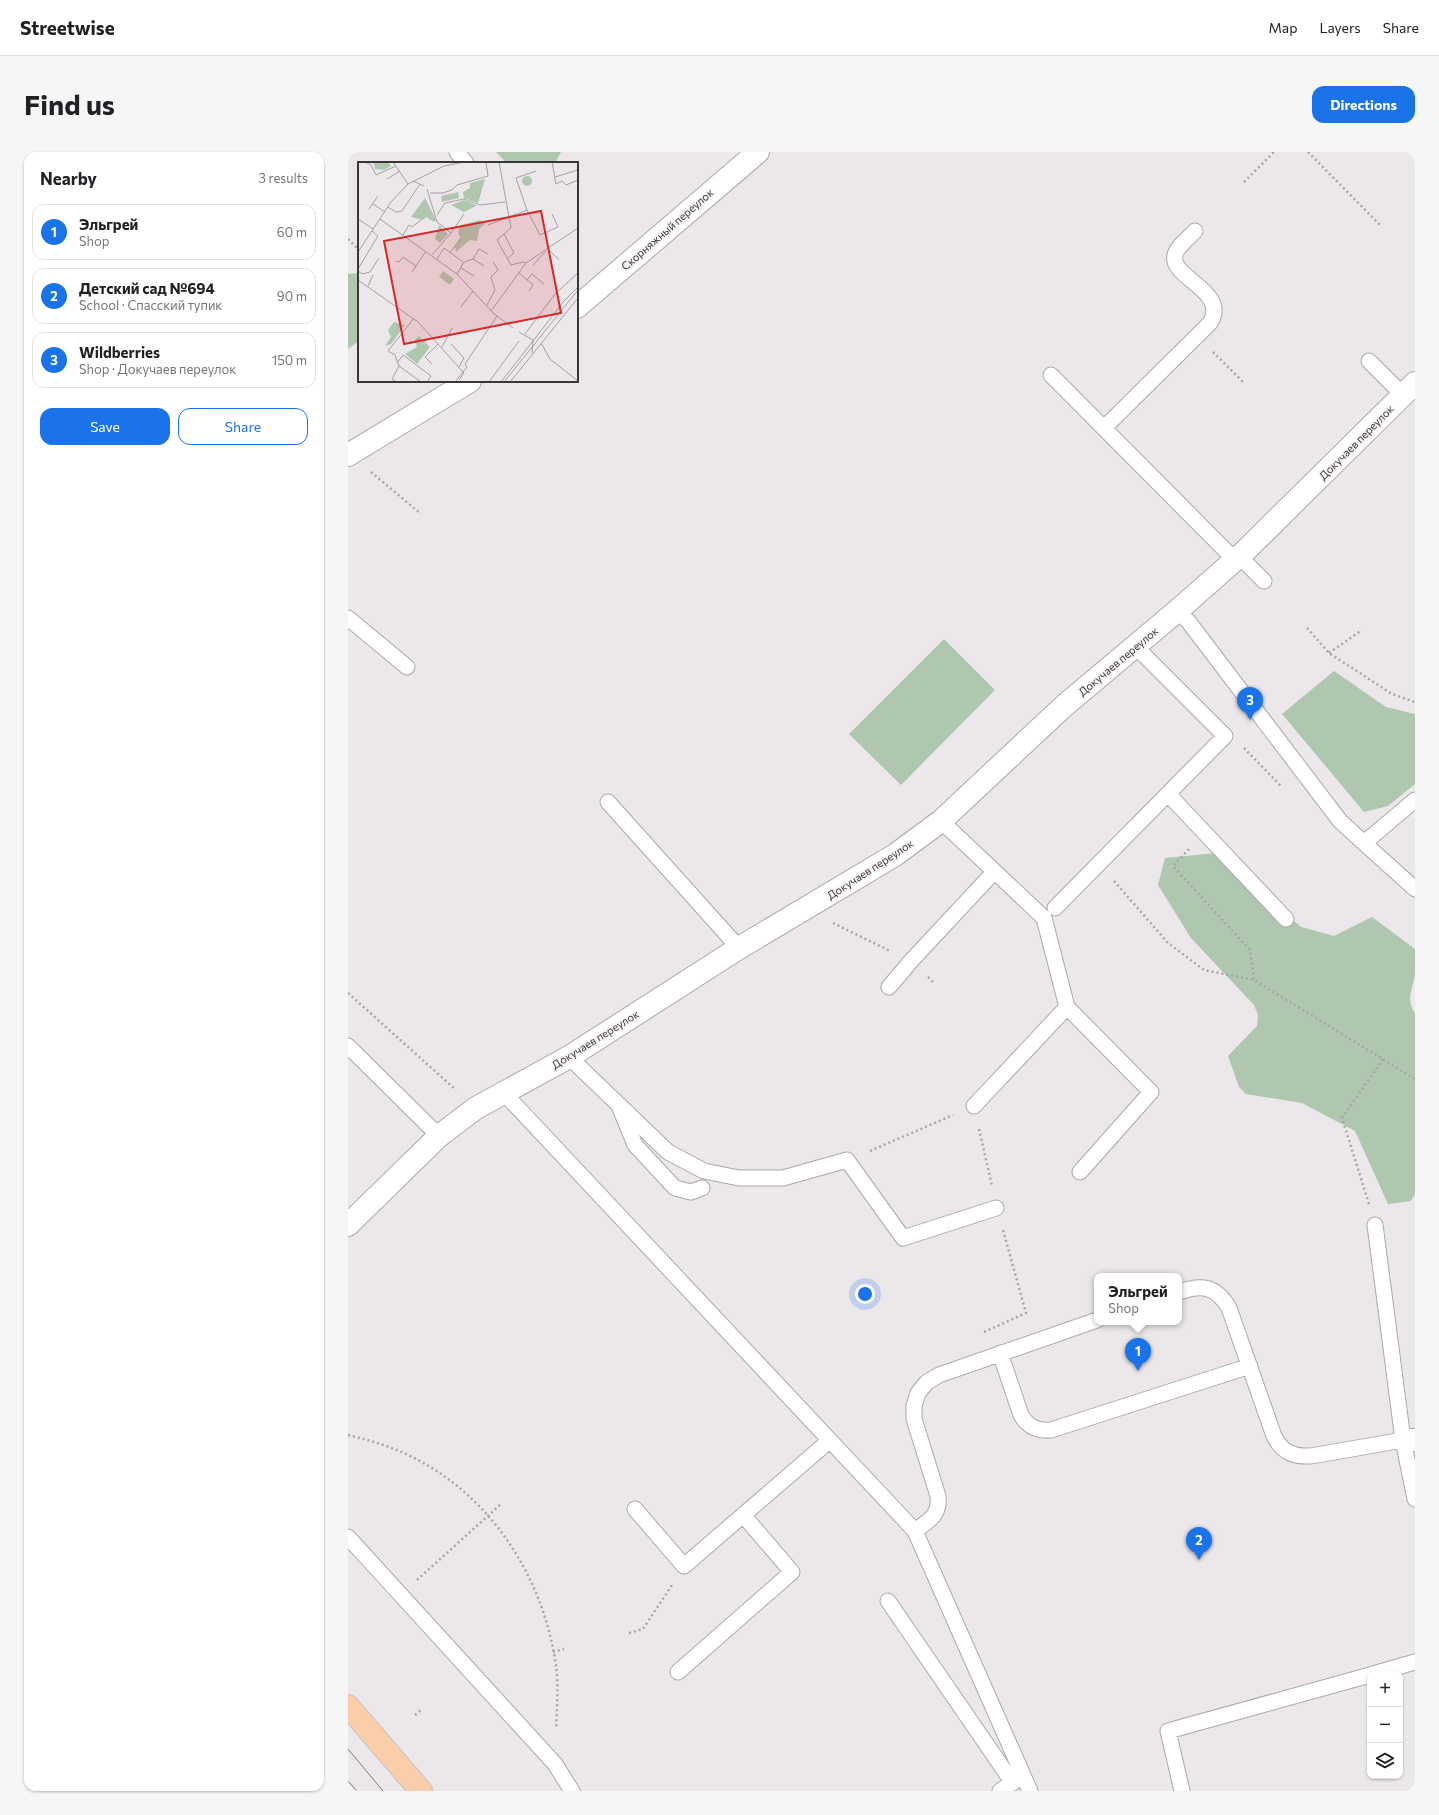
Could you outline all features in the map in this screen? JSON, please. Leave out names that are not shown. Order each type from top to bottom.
[{"type":"main road","points":[[348,1706],[421,1791]]},
{"type":"street","name":"Скорняжный переулок","points":[[579,300],[758,152]]},
{"type":"street","points":[[349,455],[468,382]]},
{"type":"street","name":"Докучаев переулок","points":[[348,1225],[439,1136],[476,1108],[569,1057],[738,948],[810,907],[895,855],[941,821],[1064,706],[1177,611],[1237,558],[1409,389]]},
{"type":"lane","points":[[457,152],[465,162]]},
{"type":"lane","points":[[1104,428],[1197,336],[1213,317],[1215,311],[1211,300],[1180,269],[1174,259],[1178,248],[1195,231]]},
{"type":"lane","points":[[1369,361],[1409,389]]},
{"type":"lane","points":[[1051,375],[1237,558],[1264,581]]},
{"type":"lane","points":[[1177,611],[1188,622],[1340,821],[1415,889]]},
{"type":"lane","points":[[348,618],[407,667]]},
{"type":"lane","points":[[1055,908],[1225,736],[1135,646]]},
{"type":"lane","points":[[1168,794],[1286,919]]},
{"type":"lane","points":[[1364,842],[1415,800]]},
{"type":"lane","points":[[608,802],[738,948]]},
{"type":"lane","points":[[941,821],[1044,918],[1068,1007],[1151,1092],[1080,1172]]},
{"type":"lane","points":[[889,987],[911,961],[994,872]]},
{"type":"lane","points":[[974,1106],[1068,1007]]},
{"type":"lane","points":[[348,1046],[439,1136]]},
{"type":"lane","points":[[569,1057],[668,1152],[704,1171],[739,1178],[782,1178],[847,1160],[903,1238],[996,1208]]},
{"type":"lane","points":[[503,1092],[915,1531],[1018,1779]]},
{"type":"lane","points":[[617,1102],[635,1145],[675,1188],[691,1192],[702,1188]]},
{"type":"lane","points":[[1376,1225],[1409,1440],[1415,1498]]},
{"type":"lane","points":[[1182,1291],[1202,1287],[1213,1290],[1223,1297],[1229,1308],[1274,1436],[1279,1446],[1288,1453],[1299,1457],[1311,1456],[1409,1440]]},
{"type":"lane","points":[[915,1531],[936,1514],[939,1505],[938,1496],[914,1419],[914,1406],[918,1393],[927,1382],[939,1375],[1094,1321]]},
{"type":"lane","points":[[1000,1353],[1021,1415],[1026,1423],[1033,1428],[1042,1431],[1051,1430],[1250,1366]]},
{"type":"lane","points":[[635,1509],[684,1566],[829,1441]]},
{"type":"lane","points":[[678,1672],[792,1572],[744,1515]]},
{"type":"lane","points":[[348,1537],[555,1764],[572,1791]]},
{"type":"lane","points":[[888,1601],[1018,1779],[1030,1791]]},
{"type":"lane","points":[[1382,1671],[1415,1662]]},
{"type":"lane","points":[[1182,1791],[1168,1731],[1367,1675]]},
{"type":"lane","points":[[1000,1791],[1018,1779]]},
{"type":"path","points":[[1244,182],[1274,152]]},
{"type":"path","points":[[1308,152],[1382,226]]},
{"type":"path","points":[[348,239],[358,249]]},
{"type":"path","points":[[1197,336],[1242,382]]},
{"type":"path","points":[[349,455],[421,514]]},
{"type":"path","points":[[1307,628],[1329,653],[1392,694],[1415,702]]},
{"type":"path","points":[[1329,653],[1362,630]]},
{"type":"path","points":[[1205,833],[1173,866],[1250,950],[1254,980]]},
{"type":"path","points":[[1099,863],[1168,944],[1204,970],[1254,980],[1415,1079]]},
{"type":"path","points":[[810,907],[832,922],[911,961],[934,983]]},
{"type":"path","points":[[348,993],[476,1108]]},
{"type":"path","points":[[1376,1225],[1342,1118],[1383,1059]]},
{"type":"path","points":[[348,1435],[379,1443],[437,1472],[463,1491],[488,1516],[507,1539],[525,1567],[538,1596],[549,1628],[557,1692]]},
{"type":"path","points":[[401,1595],[501,1504]]},
{"type":"path","points":[[629,1633],[643,1629],[684,1566]]},
{"type":"path","points":[[553,1652],[564,1649]]},
{"type":"path","points":[[415,1715],[421,1710]]},
{"type":"green space","points":[[496,152],[561,152],[556,162],[506,162]]},
{"type":"green space","points":[[358,273],[358,342],[348,349],[348,274]]},
{"type":"green space","points":[[944,639],[995,690],[901,785],[849,734]]},
{"type":"green space","points":[[1334,671],[1386,707],[1415,714],[1415,784],[1388,806],[1364,812],[1282,714]]},
{"type":"green space","points":[[1216,853],[1301,927],[1334,936],[1372,917],[1415,949],[1415,974],[1410,994],[1410,1003],[1415,1013],[1415,1194],[1411,1201],[1388,1204],[1355,1131],[1302,1103],[1246,1094],[1239,1087],[1228,1056],[1257,1026],[1258,1015],[1254,1005],[1191,938],[1158,885],[1165,858]]},
{"type":"tram line","points":[[348,1749],[383,1791]]},
{"type":"tram line","points":[[348,1781],[357,1791]]},
{"type":"place","name":"Wildberries","points":[[1250,720]]},
{"type":"place","name":"Эльгрей","points":[[1138,1371]]},
{"type":"place","name":"Детский сад №694","points":[[1199,1560]]}]
